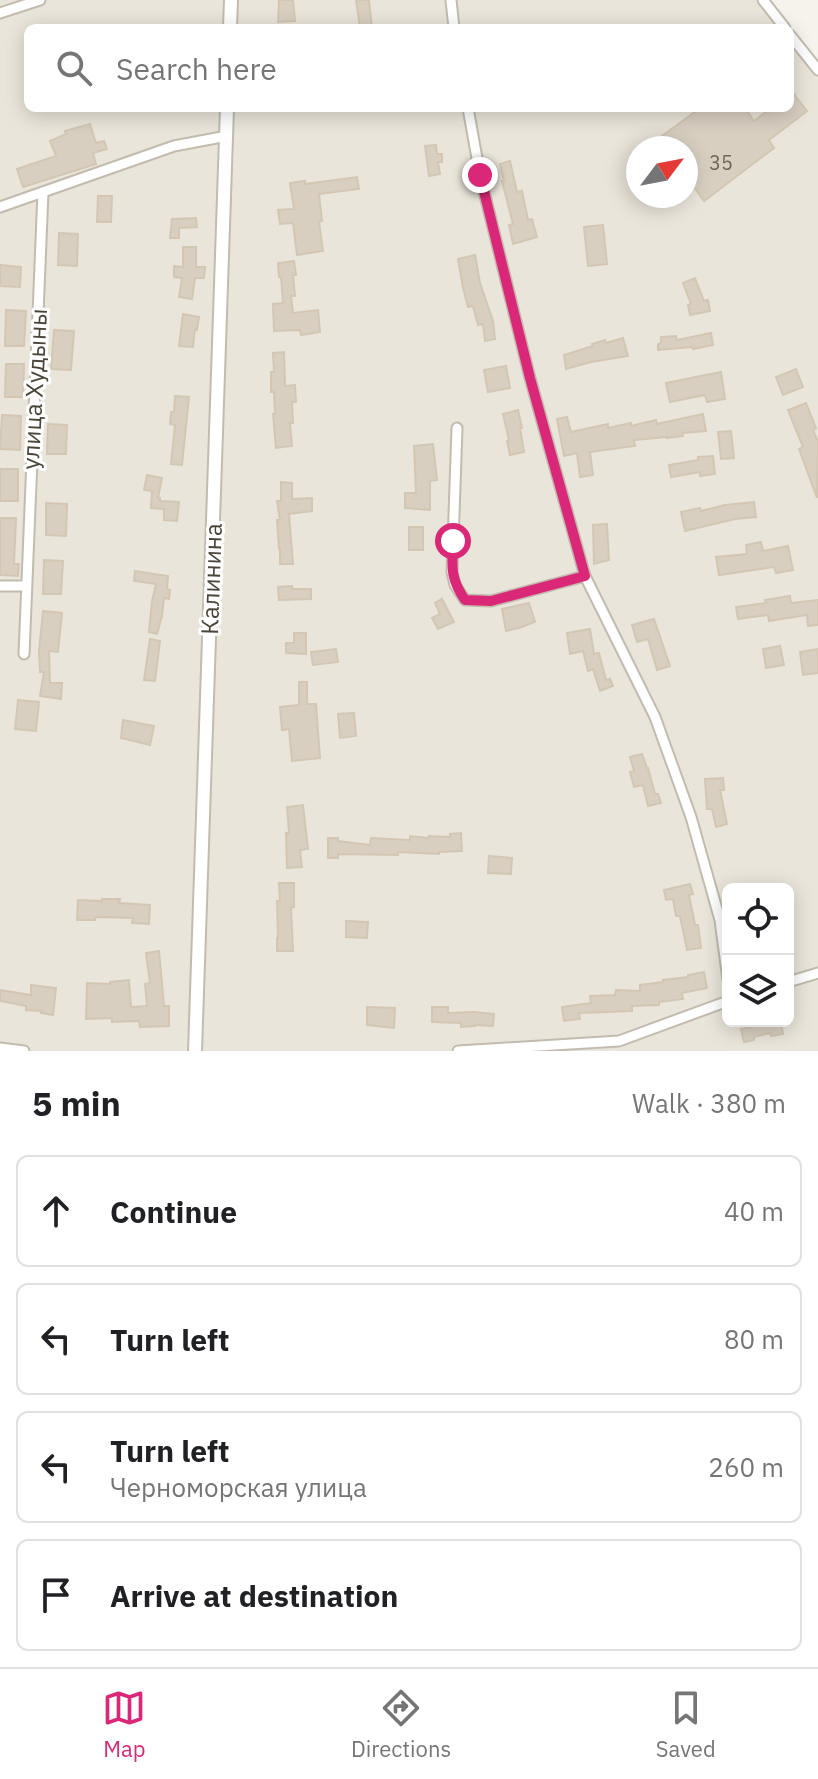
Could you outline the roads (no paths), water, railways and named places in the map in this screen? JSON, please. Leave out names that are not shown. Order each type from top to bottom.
[{"type":"street","points":[[0,13],[40,0]]},
{"type":"street","points":[[230,24],[231,0]]},
{"type":"street","points":[[451,0],[454,24]]},
{"type":"street","points":[[763,0],[782,24]]},
{"type":"street","points":[[794,40],[818,70]]},
{"type":"street","name":"Калинина","points":[[195,1051],[227,112]]},
{"type":"street","points":[[469,112],[480,175],[530,378],[585,576],[655,717],[691,817],[720,920],[725,955]]},
{"type":"street","points":[[0,207],[174,146],[227,136]]},
{"type":"street","name":"улица Худыны","points":[[24,654],[43,192]]},
{"type":"street","points":[[457,428],[452,572],[455,585],[465,600],[491,601],[585,576]]},
{"type":"street","points":[[0,586],[25,586]]},
{"type":"street","points":[[794,980],[818,973]]},
{"type":"street","points":[[458,1051],[619,1041],[722,1003]]},
{"type":"street","points":[[0,1048],[24,1051]]}]
